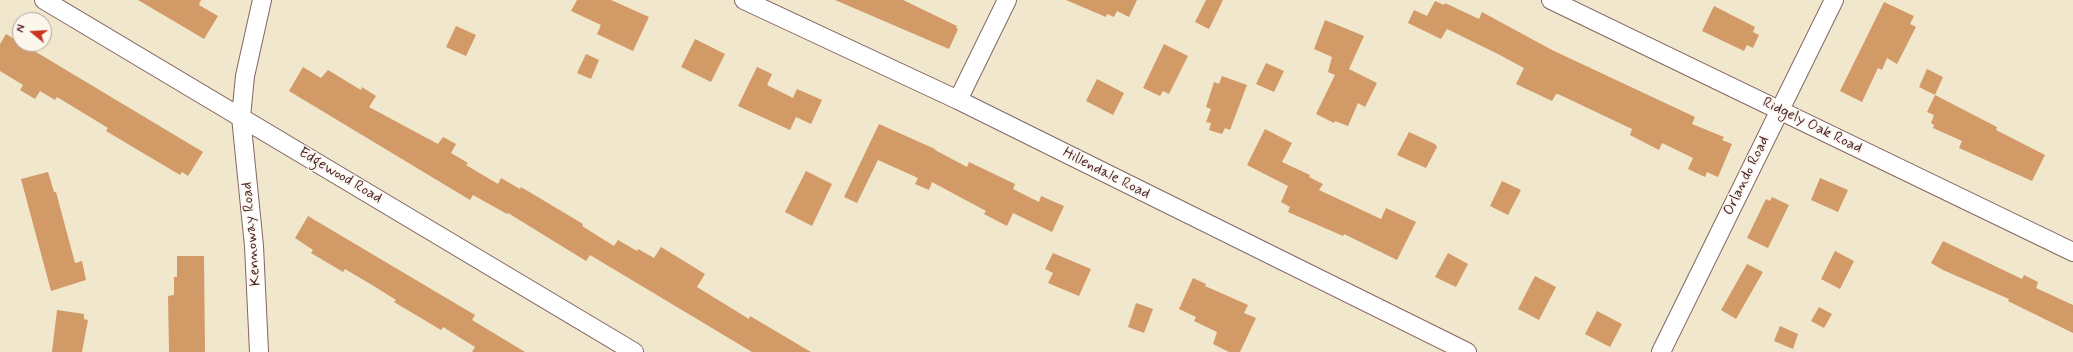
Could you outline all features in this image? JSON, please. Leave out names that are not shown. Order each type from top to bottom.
[{"type":"street","name":"Edgewood Road","points":[[44,0],[634,352]]},
{"type":"street","name":"Kennoway Road","points":[[259,352],[254,253],[241,117],[245,76],[262,0]]},
{"type":"street","name":"Hillendale Road","points":[[744,0],[958,100],[1467,352]]},
{"type":"street","points":[[958,100],[1007,0]]},
{"type":"street","name":"Ridgely Oak Road","points":[[1551,0],[2073,252]]},
{"type":"street","name":"Orlando Road","points":[[1661,352],[1834,0]]},
{"type":"building","points":[[138,0],[201,0],[199,5],[218,16],[204,39]]},
{"type":"building","points":[[577,0],[611,0],[649,17],[633,51],[597,34],[601,25],[571,11]]},
{"type":"building","points":[[835,0],[903,0],[957,26],[956,28],[958,29],[949,49]]},
{"type":"building","points":[[1066,0],[1137,0],[1129,17],[1117,11],[1114,17],[1107,14],[1106,17]]},
{"type":"building","points":[[1206,0],[1223,0],[1209,29],[1195,22]]},
{"type":"building","points":[[1435,1],[1444,5],[1445,3],[1479,19],[1482,12],[1552,50],[1695,117],[1692,124],[1724,137],[1722,140],[1732,144],[1718,177],[1707,172],[1705,177],[1688,169],[1693,158],[1662,143],[1659,150],[1630,135],[1632,129],[1558,94],[1556,94],[1552,101],[1516,84],[1524,68],[1498,54],[1447,29],[1441,39],[1408,23],[1414,10],[1427,16]]},
{"type":"building","points":[[1884,2],[1914,16],[1910,24],[1916,27],[1897,64],[1887,58],[1882,70],[1878,68],[1862,102],[1840,91]]},
{"type":"building","points":[[1714,6],[1755,27],[1753,32],[1759,35],[1753,48],[1747,45],[1744,51],[1702,31]]},
{"type":"building","points":[[1325,20],[1364,36],[1349,69],[1377,83],[1365,107],[1358,103],[1348,126],[1335,121],[1334,123],[1316,114],[1335,75],[1328,72],[1332,57],[1314,49]]},
{"type":"building","points":[[456,26],[476,35],[466,56],[446,47]]},
{"type":"building","points":[[6,34],[12,38],[12,52],[36,52],[203,152],[188,176],[182,172],[180,175],[106,131],[108,128],[57,97],[55,100],[40,91],[35,99],[20,90],[23,85],[0,71],[0,44]]},
{"type":"building","points":[[695,39],[725,54],[711,82],[681,67]]},
{"type":"building","points":[[1164,44],[1188,56],[1169,94],[1163,91],[1160,96],[1143,88]]},
{"type":"building","points":[[586,54],[599,60],[591,79],[577,73]]},
{"type":"building","points":[[1266,63],[1284,71],[1274,92],[1256,84]]},
{"type":"building","points":[[303,67],[321,78],[328,70],[361,90],[362,87],[376,96],[369,107],[438,144],[443,137],[456,144],[451,153],[468,163],[466,165],[498,184],[501,178],[520,189],[521,187],[583,224],[582,226],[614,246],[618,240],[637,251],[638,249],[654,258],[661,247],[705,274],[697,287],[749,319],[750,316],[811,352],[752,352],[590,255],[586,261],[508,213],[507,214],[473,195],[470,200],[289,91]]},
{"type":"building","points":[[757,67],[772,74],[767,85],[793,98],[797,89],[822,100],[811,124],[796,117],[790,130],[738,106]]},
{"type":"building","points":[[1927,69],[1943,77],[1935,95],[1919,87]]},
{"type":"building","points":[[1222,76],[1247,85],[1230,130],[1225,128],[1222,134],[1209,130],[1211,123],[1206,122],[1211,109],[1206,107],[1214,82],[1219,84]]},
{"type":"building","points":[[1097,79],[1124,93],[1113,115],[1086,101]]},
{"type":"building","points":[[1935,95],[1997,127],[1996,130],[2045,155],[2032,181],[1959,148],[1962,141],[1933,128],[1934,125],[1931,123],[1934,115],[1927,112]]},
{"type":"building","points":[[879,124],[935,149],[967,167],[969,162],[1015,184],[1013,189],[1039,202],[1041,196],[1064,206],[1052,232],[1013,213],[1007,226],[984,214],[986,211],[932,182],[929,190],[915,184],[918,178],[878,160],[857,203],[844,197]]},
{"type":"building","points":[[1265,129],[1292,143],[1282,162],[1310,175],[1309,177],[1323,184],[1319,190],[1381,219],[1386,208],[1416,222],[1397,260],[1344,234],[1343,236],[1288,212],[1290,207],[1281,202],[1288,186],[1247,165]]},
{"type":"building","points":[[1409,132],[1435,144],[1437,147],[1426,168],[1397,155]]},
{"type":"building","points":[[806,171],[832,184],[812,226],[785,212]]},
{"type":"building","points":[[48,172],[54,192],[56,192],[75,263],[82,261],[86,280],[51,291],[21,179]]},
{"type":"building","points":[[1820,178],[1848,190],[1838,212],[1811,200]]},
{"type":"building","points":[[1502,181],[1521,190],[1508,215],[1490,206]]},
{"type":"building","points":[[1772,197],[1789,205],[1768,248],[1747,238],[1766,199],[1770,201]]},
{"type":"building","points":[[308,216],[475,315],[472,320],[525,352],[472,352],[475,347],[443,327],[441,330],[394,302],[396,300],[345,269],[343,272],[311,253],[313,250],[295,238]]},
{"type":"building","points":[[1943,241],[2022,279],[2024,275],[2038,282],[2036,288],[2073,305],[2073,333],[2008,301],[2009,299],[1943,270],[1931,263]]},
{"type":"building","points":[[1835,251],[1854,261],[1840,289],[1821,279]]},
{"type":"building","points":[[1053,253],[1091,269],[1079,296],[1048,283],[1053,273],[1045,269]]},
{"type":"building","points":[[1448,253],[1468,264],[1456,287],[1435,277]]},
{"type":"building","points":[[177,256],[204,256],[205,352],[169,352],[168,296],[174,295],[174,277],[177,277]]},
{"type":"building","points":[[1747,264],[1763,272],[1736,319],[1721,310]]},
{"type":"building","points":[[1535,276],[1556,287],[1539,320],[1518,309]]},
{"type":"building","points":[[1193,278],[1206,284],[1205,286],[1248,305],[1244,313],[1256,318],[1240,352],[1229,352],[1213,344],[1217,332],[1194,321],[1196,317],[1179,309]]},
{"type":"building","points":[[1136,303],[1153,309],[1144,333],[1128,327]]},
{"type":"building","points":[[1819,307],[1832,314],[1824,328],[1811,321]]},
{"type":"building","points":[[57,310],[84,314],[84,319],[88,320],[82,352],[52,352]]},
{"type":"building","points":[[1597,311],[1622,324],[1610,347],[1585,334]]},
{"type":"building","points":[[1780,326],[1798,334],[1793,349],[1774,341]]}]
